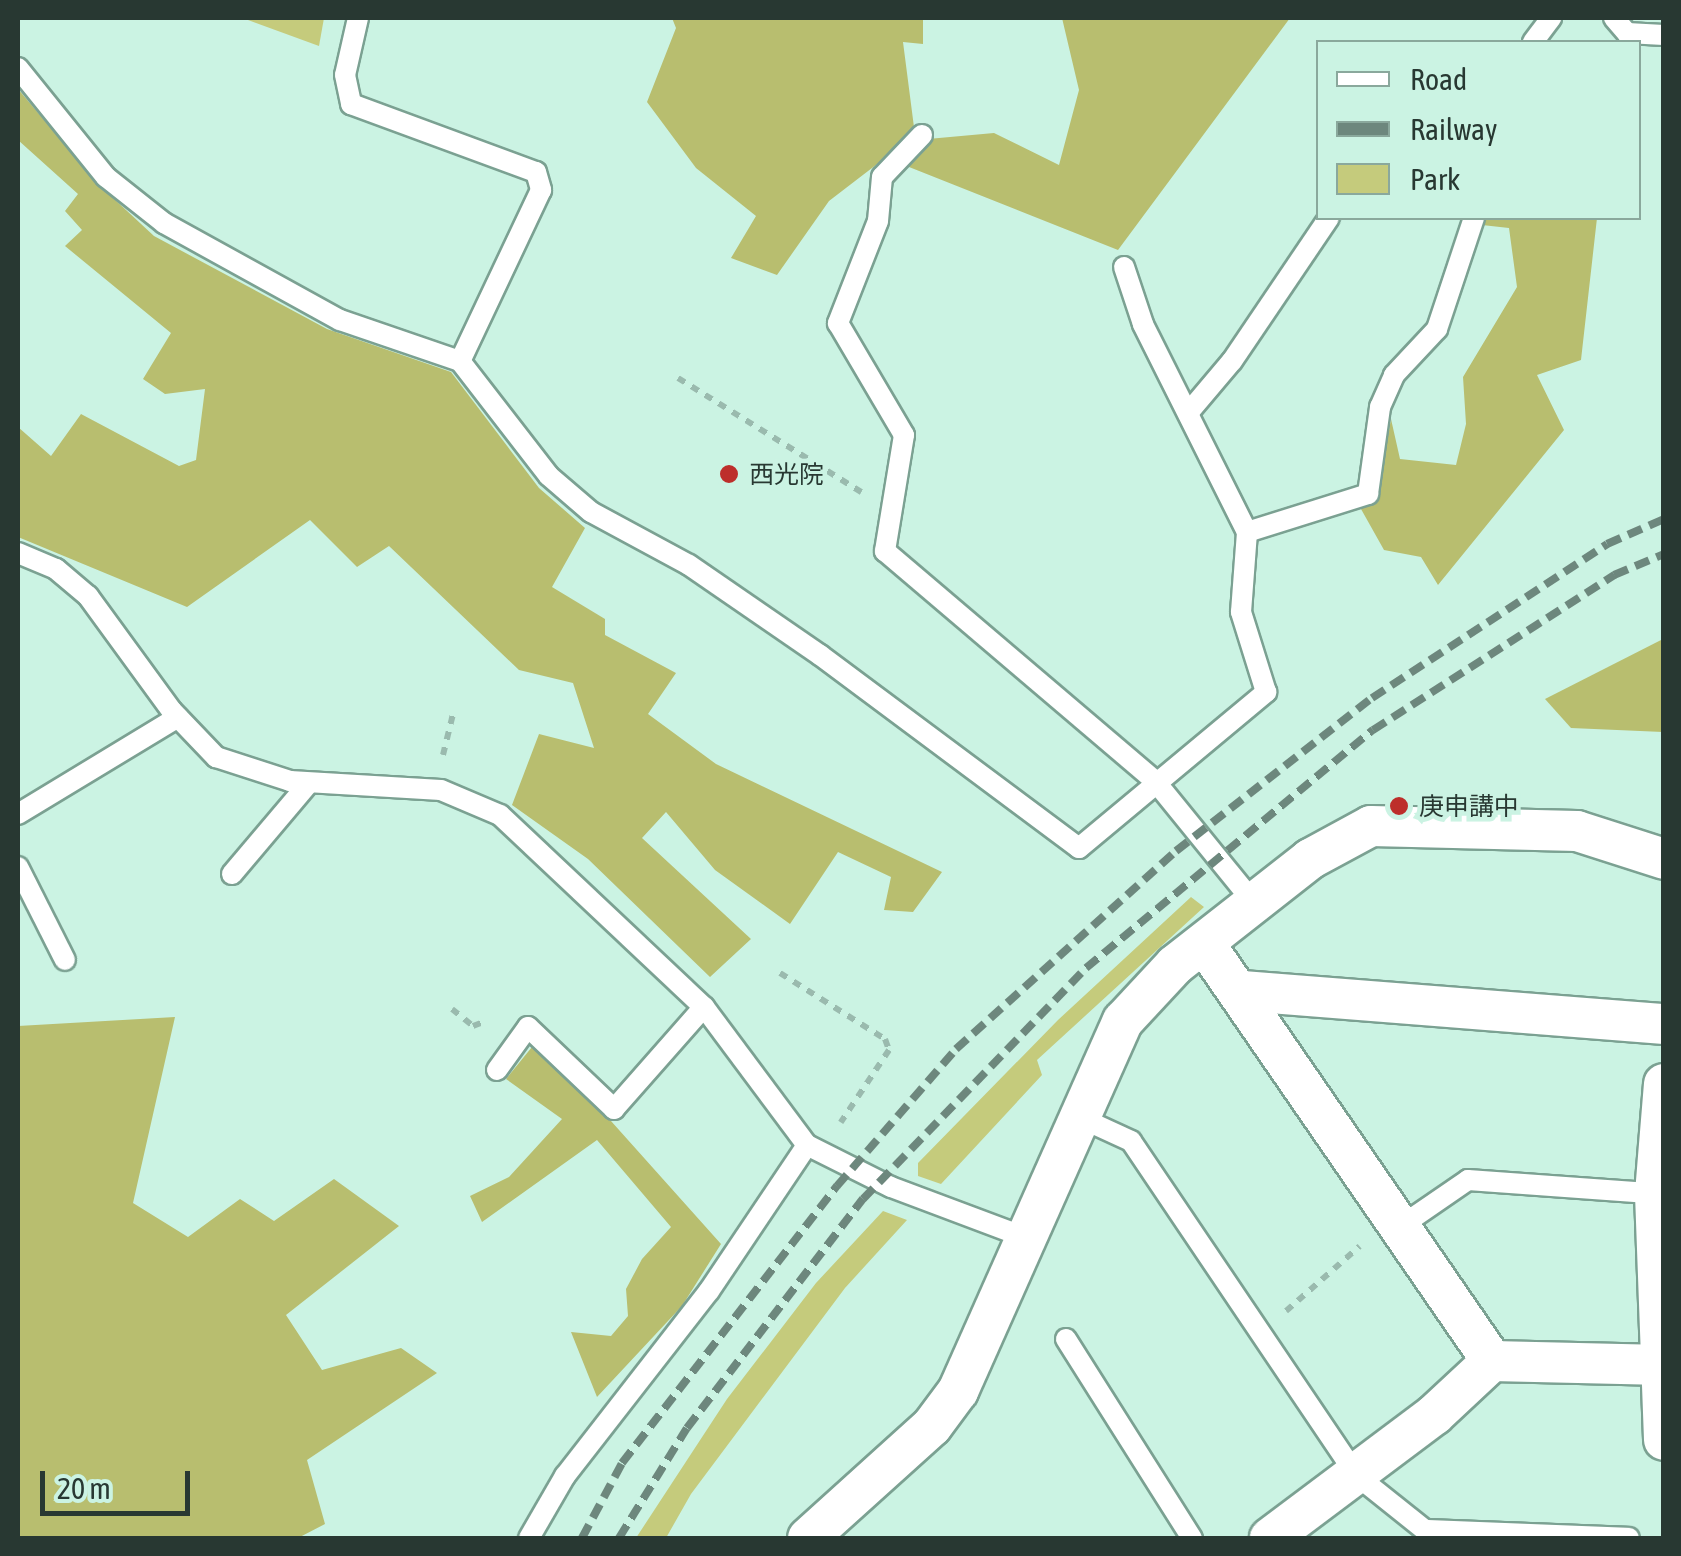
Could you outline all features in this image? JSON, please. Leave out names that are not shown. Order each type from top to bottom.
[{"type":"street","points":[[808,1538],[950,1402],[976,1360],[1123,1021],[1204,943],[1254,903],[1310,859],[1371,826],[1576,832],[1664,859]]},
{"type":"street","points":[[1204,943],[1243,991],[1492,1361]]},
{"type":"street","points":[[1243,991],[1664,1024]]},
{"type":"street","points":[[1664,1084],[1659,1194],[1664,1440]]},
{"type":"street","points":[[1270,1538],[1356,1475],[1492,1361],[1662,1365]]},
{"type":"lane","points":[[358,18],[345,75],[352,104],[536,172],[541,190],[460,361]]},
{"type":"lane","points":[[1534,40],[1551,18]]},
{"type":"lane","points":[[1614,18],[1627,33],[1664,35]]},
{"type":"lane","points":[[18,68],[106,177],[164,223],[340,320],[460,361],[549,476],[591,512],[706,576],[1079,848],[1266,692],[1240,612],[1246,532],[1143,324],[1124,268]]},
{"type":"lane","points":[[922,135],[882,177],[878,222],[838,322],[904,435],[885,552],[1155,781],[1254,903]]},
{"type":"lane","points":[[1188,413],[1232,361],[1328,220]]},
{"type":"lane","points":[[1246,532],[1368,494],[1380,407],[1394,375],[1436,328],[1473,220]]},
{"type":"lane","points":[[18,553],[56,569],[88,596],[178,717],[216,757],[308,783],[434,790],[500,815],[704,1006],[813,1148],[890,1187],[1029,1238]]},
{"type":"lane","points":[[18,814],[178,717]]},
{"type":"lane","points":[[232,874],[308,783]]},
{"type":"lane","points":[[18,868],[65,960]]},
{"type":"lane","points":[[497,1070],[528,1027],[614,1109],[704,1006]]},
{"type":"lane","points":[[1082,1118],[1131,1141],[1356,1475],[1425,1530],[1629,1538]]},
{"type":"lane","points":[[528,1538],[565,1476],[709,1291],[813,1148]]},
{"type":"lane","points":[[1398,1221],[1468,1180],[1659,1194]]},
{"type":"lane","points":[[1066,1338],[1192,1538]]},
{"type":"path","points":[[678,378],[892,512]]},
{"type":"path","points":[[434,790],[454,710]]},
{"type":"path","points":[[780,973],[885,1039],[889,1050],[813,1148]]},
{"type":"path","points":[[1261,1333],[1398,1221]]},
{"type":"green space","points":[[324,18],[319,46],[248,20]]},
{"type":"green space","points":[[672,18],[923,18],[923,44],[903,42],[915,135],[829,201],[777,275],[731,258],[756,216],[696,168],[647,102],[676,28]]},
{"type":"green space","points":[[1062,18],[1290,18],[1118,250],[904,165],[928,139],[994,133],[1059,165],[1079,90]]},
{"type":"green space","points":[[18,89],[98,184],[154,236],[327,329],[451,372],[539,488],[585,528],[552,587],[605,619],[605,635],[676,673],[648,714],[716,764],[942,872],[913,912],[884,910],[891,877],[838,852],[790,924],[715,870],[666,812],[642,838],[751,939],[710,977],[588,859],[512,805],[539,734],[594,748],[573,683],[519,670],[389,546],[357,567],[310,520],[187,607],[18,537],[18,427],[51,456],[81,414],[179,466],[196,460],[205,389],[165,394],[143,379],[171,333],[65,246],[82,230],[65,211],[78,194],[18,140]]},
{"type":"green space","points":[[1483,220],[1597,220],[1581,360],[1537,375],[1564,430],[1438,585],[1421,557],[1384,550],[1361,509],[1378,494],[1391,419],[1400,459],[1456,465],[1466,424],[1463,377],[1517,287],[1509,228],[1482,225]]},
{"type":"green space","points":[[1663,639],[1663,732],[1571,728],[1545,699]]},
{"type":"green space","points":[[1191,897],[1204,907],[1037,1060],[1042,1075],[941,1184],[918,1176],[918,1163],[1058,1020]]},
{"type":"green space","points":[[175,1017],[133,1203],[188,1237],[240,1199],[274,1221],[334,1179],[399,1226],[286,1315],[322,1370],[401,1348],[437,1373],[307,1460],[325,1524],[298,1538],[18,1538],[18,1026]]},
{"type":"green space","points":[[532,1047],[611,1121],[721,1244],[682,1306],[597,1397],[571,1332],[611,1336],[628,1316],[626,1289],[642,1259],[671,1227],[597,1140],[482,1222],[470,1196],[509,1177],[562,1119],[506,1079]]},
{"type":"green space","points":[[883,1211],[907,1220],[845,1288],[691,1494],[666,1538],[636,1538],[727,1399],[816,1283]]},
{"type":"railway","points":[[582,1538],[622,1463],[837,1186],[956,1049],[1176,851],[1372,698],[1607,544],[1664,519]]},
{"type":"railway","points":[[619,1538],[687,1428],[863,1199],[1086,968],[1373,730],[1614,575],[1664,554]]},
{"type":"place","name":"西光院","points":[[729,474]]},
{"type":"place","name":"庚申講中","points":[[1399,806]]}]
